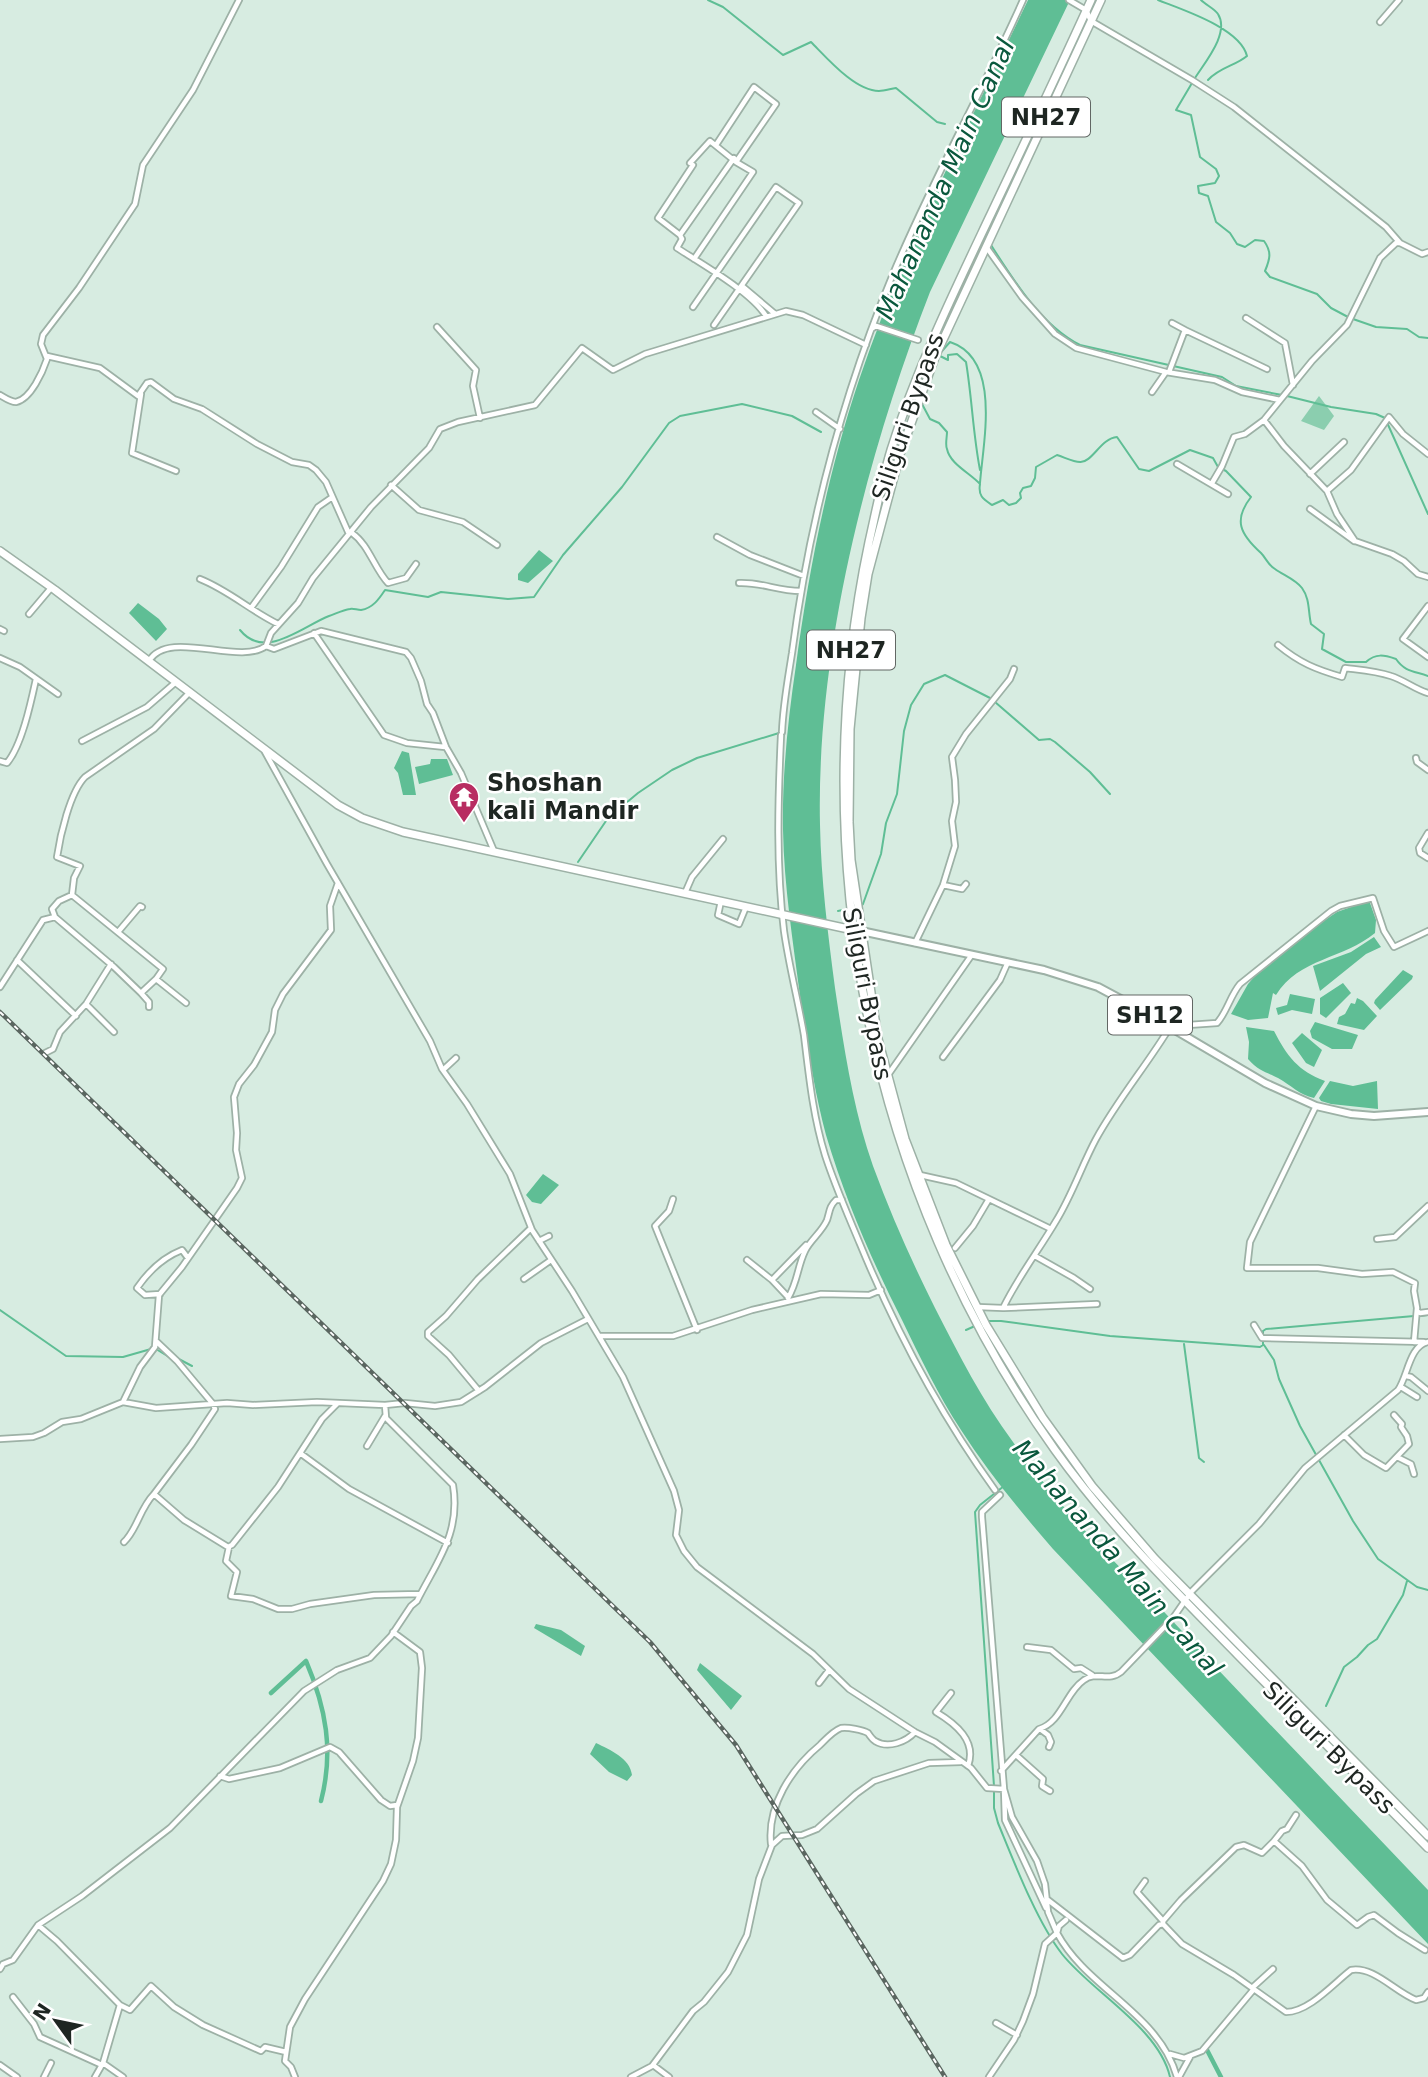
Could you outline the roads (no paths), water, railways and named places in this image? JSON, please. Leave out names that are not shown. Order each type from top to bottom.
[{"type":"highway","name":"Siliguri Bypass","points":[[1091,0],[977,242],[881,485],[857,604],[846,690],[843,821],[867,1018],[900,1139],[917,1190],[943,1250],[1020,1398],[1057,1453],[1121,1534],[1187,1597],[1428,1848]]},
{"type":"highway","name":"NH27","points":[[937,342],[992,234],[1101,0]]},
{"type":"highway","points":[[0,551],[338,805],[362,818],[403,832],[856,931]]},
{"type":"highway","name":"NH27","points":[[856,931],[887,1076],[918,1174],[977,1313]]},
{"type":"highway","name":"NH27","points":[[1187,1597],[1428,1836]]},
{"type":"main road","name":"SH12","points":[[856,931],[1044,970],[1098,987],[1265,1083],[1316,1107],[1363,1115],[1428,1112]]},
{"type":"street","points":[[0,395],[14,402],[23,398],[41,374],[47,356],[41,344],[43,335],[135,205],[143,164],[192,90],[239,0]]},
{"type":"street","points":[[995,1490],[932,1392],[907,1347],[842,1200],[825,1153],[813,1108],[784,916],[778,824],[782,733],[801,591],[816,515],[840,429],[866,345],[924,206],[1023,0]]},
{"type":"street","points":[[1380,22],[1399,0]]},
{"type":"street","points":[[1071,1],[1086,10],[1091,21],[1195,81],[1284,144],[1386,228],[1400,243],[1425,255],[1428,252]]},
{"type":"street","points":[[680,235],[776,104],[754,88],[716,145]]},
{"type":"street","points":[[694,259],[753,172],[710,141],[690,163],[693,165],[658,218],[680,235],[682,239],[677,248],[774,313]]},
{"type":"street","points":[[693,307],[776,187],[799,203],[714,325]]},
{"type":"street","points":[[977,242],[986,246],[1022,297],[1055,334],[1076,348],[1216,380],[1242,392],[1280,399]]},
{"type":"street","points":[[1212,483],[1234,437],[1245,434],[1264,420],[1348,322],[1380,258],[1400,243]]},
{"type":"street","points":[[740,288],[766,316]]},
{"type":"street","points":[[266,646],[271,633],[298,603],[313,578],[371,507],[429,448],[442,428],[535,405],[582,348],[613,370],[645,354],[786,311],[796,312],[866,345]]},
{"type":"street","points":[[1246,318],[1285,343],[1293,386]]},
{"type":"street","points":[[1172,323],[1267,369]]},
{"type":"street","points":[[437,327],[476,370],[473,386],[480,418]]},
{"type":"street","points":[[874,327],[916,340]]},
{"type":"street","points":[[1152,392],[1169,369],[1185,330]]},
{"type":"street","points":[[47,356],[100,368],[134,394],[141,394]]},
{"type":"street","points":[[176,471],[132,453],[141,394],[147,383],[151,382],[174,398],[202,408],[276,454],[292,462],[309,465],[323,477],[350,534],[360,541],[378,572],[388,583],[406,578],[416,564]]},
{"type":"street","points":[[1270,398],[1274,405],[1272,410]]},
{"type":"street","points":[[816,412],[840,429]]},
{"type":"street","points":[[1327,491],[1364,454],[1390,417],[1403,434],[1427,452]]},
{"type":"street","points":[[1264,420],[1327,491],[1337,514],[1355,541]]},
{"type":"street","points":[[1310,474],[1344,442]]},
{"type":"street","points":[[1177,464],[1228,494]]},
{"type":"street","points":[[391,485],[419,510],[458,520],[497,545]]},
{"type":"street","points":[[251,608],[281,567],[318,507],[331,498]]},
{"type":"street","points":[[1310,509],[1343,535],[1392,554],[1418,574],[1428,578]]},
{"type":"street","points":[[717,537],[750,555],[804,576]]},
{"type":"street","points":[[200,579],[214,584],[262,617],[278,624]]},
{"type":"street","points":[[739,583],[756,582],[780,591],[801,591]]},
{"type":"street","points":[[29,614],[51,587]]},
{"type":"street","points":[[1428,608],[1403,639],[1428,657]]},
{"type":"street","points":[[149,661],[157,652],[175,647],[235,651],[257,650],[266,646],[274,649],[321,631],[406,652],[411,658],[427,704],[461,773],[494,852]]},
{"type":"street","points":[[313,633],[384,735],[407,743],[446,747]]},
{"type":"street","points":[[1278,645],[1311,667],[1342,677],[1345,668],[1377,672],[1428,692]]},
{"type":"street","points":[[0,659],[13,663],[58,694]]},
{"type":"street","points":[[914,944],[943,885],[955,846],[952,821],[956,800],[952,757],[966,734],[1010,679],[1014,669]]},
{"type":"street","points":[[0,761],[7,763],[15,749],[28,714],[36,679]]},
{"type":"street","points":[[82,741],[147,707],[176,681]]},
{"type":"street","points":[[149,1007],[149,1002],[111,964],[55,917],[52,909],[72,895],[80,866],[58,857],[62,833],[79,784],[154,729],[190,692]]},
{"type":"street","points":[[264,748],[267,759],[430,1041],[443,1070],[510,1174],[531,1228],[623,1377],[674,1491],[679,1510],[676,1535],[684,1551],[705,1573],[803,1646],[849,1689],[935,1742],[968,1766],[989,1789],[1002,1789]]},
{"type":"street","points":[[1416,758],[1417,762],[1428,770]]},
{"type":"street","points":[[1428,832],[1419,848],[1420,853],[1428,858]]},
{"type":"street","points":[[685,894],[692,877],[723,839]]},
{"type":"street","points":[[123,1402],[140,1367],[154,1349],[160,1294],[242,1178],[236,1150],[234,1097],[239,1084],[254,1065],[272,1032],[275,1010],[283,994],[331,930],[330,906],[338,883]]},
{"type":"street","points":[[943,885],[962,889],[965,884]]},
{"type":"street","points":[[72,895],[163,969],[141,993]]},
{"type":"street","points":[[1003,1308],[1051,1229],[1079,1171],[1118,1102],[1173,1029],[1217,1023],[1240,984],[1304,931],[1340,906],[1373,898],[1384,931],[1394,947],[1428,930]]},
{"type":"street","points":[[721,901],[718,915],[739,924],[746,907]]},
{"type":"street","points":[[118,932],[140,906],[142,907]]},
{"type":"street","points":[[0,988],[43,919],[55,917]]},
{"type":"street","points":[[887,1076],[971,956]]},
{"type":"street","points":[[17,960],[76,1016]]},
{"type":"street","points":[[943,1057],[1000,980],[1008,962]]},
{"type":"street","points":[[45,1053],[53,1049],[61,1032],[86,1004],[111,964]]},
{"type":"street","points":[[156,979],[186,1003]]},
{"type":"street","points":[[86,1004],[114,1032]]},
{"type":"street","points":[[443,1070],[456,1058]]},
{"type":"street","points":[[1316,1107],[1250,1242],[1247,1268],[1318,1268],[1362,1274],[1392,1272],[1415,1283],[1417,1311],[1414,1342]]},
{"type":"street","points":[[918,1174],[956,1183],[1051,1229]]},
{"type":"street","points":[[673,1199],[669,1211],[655,1226],[697,1329]]},
{"type":"street","points":[[955,1248],[973,1226],[989,1199]]},
{"type":"street","points":[[786,1301],[796,1286],[806,1248],[817,1237],[836,1200],[842,1200]]},
{"type":"street","points":[[1377,1239],[1395,1237],[1428,1206]]},
{"type":"street","points":[[479,1391],[449,1355],[428,1336],[428,1332],[446,1317],[478,1279],[531,1228]]},
{"type":"street","points":[[539,1241],[549,1236]]},
{"type":"street","points":[[772,1280],[814,1236],[817,1237]]},
{"type":"street","points":[[160,1294],[145,1295],[137,1288],[142,1280],[170,1255],[182,1250],[188,1258]]},
{"type":"street","points":[[1035,1256],[1090,1289]]},
{"type":"street","points":[[524,1279],[551,1260]]},
{"type":"street","points":[[747,1260],[772,1280],[786,1301]]},
{"type":"street","points":[[599,1336],[673,1336],[786,1301],[821,1294],[869,1295],[881,1290]]},
{"type":"street","points":[[977,1313],[1003,1308],[1097,1304]]},
{"type":"street","points":[[1417,1311],[1428,1312]]},
{"type":"street","points":[[0,1439],[33,1437],[62,1422],[81,1419],[123,1402],[156,1408],[317,1402],[435,1406],[461,1402],[541,1343],[588,1319]]},
{"type":"street","points":[[1254,1325],[1264,1337],[1426,1342]]},
{"type":"street","points":[[124,1542],[131,1536],[138,1517],[215,1409],[174,1357],[161,1348],[156,1338]]},
{"type":"street","points":[[1001,1771],[1039,1729],[1053,1720],[1078,1684],[1092,1676],[1116,1676],[1144,1648],[1173,1618],[1187,1597],[1259,1524],[1317,1457],[1401,1387],[1415,1352],[1426,1342]]},
{"type":"street","points":[[1406,1376],[1428,1391]]},
{"type":"street","points":[[1401,1387],[1417,1398]]},
{"type":"street","points":[[337,1404],[322,1419],[278,1487],[229,1547],[226,1560],[237,1572],[231,1596],[254,1600],[278,1609],[292,1609],[374,1595],[420,1594]]},
{"type":"street","points":[[367,1446],[385,1415],[385,1405]]},
{"type":"street","points":[[1,1964],[13,1960],[38,1925],[82,1896],[170,1828],[314,1683],[337,1670],[370,1658],[393,1632],[420,1594],[451,1536],[455,1495],[453,1485],[385,1415]]},
{"type":"street","points":[[1344,1435],[1364,1455],[1384,1468],[1409,1444],[1402,1424],[1394,1415]]},
{"type":"street","points":[[300,1453],[349,1489],[448,1543]]},
{"type":"street","points":[[1397,1457],[1411,1464],[1414,1474]]},
{"type":"street","points":[[154,1494],[190,1524],[229,1547]]},
{"type":"street","points":[[1000,1495],[982,1511],[982,1517],[1005,1820],[1056,1935],[1068,1953],[1147,2026],[1169,2054],[1178,2077]]},
{"type":"street","points":[[295,2077],[285,2061],[290,2027],[305,1999],[387,1873],[394,1852],[398,1805],[418,1738],[422,1655],[417,1647],[393,1632]]},
{"type":"street","points":[[1027,1647],[1051,1650],[1074,1669],[1081,1668],[1092,1676]]},
{"type":"street","points":[[819,1683],[829,1670]]},
{"type":"street","points":[[951,1693],[936,1712],[957,1727],[966,1738],[972,1756],[968,1766]]},
{"type":"street","points":[[631,2077],[653,2065],[734,1961],[747,1935],[759,1879],[772,1845],[772,1818],[788,1779],[797,1766],[841,1728],[863,1731],[876,1742],[890,1744],[908,1739],[915,1732]]},
{"type":"street","points":[[1039,1729],[1048,1735],[1051,1742],[1049,1747]]},
{"type":"street","points":[[220,1776],[229,1779],[280,1768],[328,1747],[339,1752],[381,1800],[390,1806],[398,1805]]},
{"type":"street","points":[[1016,1755],[1043,1779],[1042,1786],[1050,1791]]},
{"type":"street","points":[[772,1845],[782,1836],[802,1835],[817,1829],[874,1781],[929,1763],[961,1762]]},
{"type":"street","points":[[1002,1789],[1012,1816],[1037,1861],[1048,1912]]},
{"type":"street","points":[[1047,1899],[1055,1908],[1083,1925],[1123,1958],[1130,1955],[1181,1900],[1236,1847],[1244,1845],[1262,1853],[1287,1829],[1296,1815]]},
{"type":"street","points":[[1274,1841],[1302,1866],[1327,1900],[1357,1925],[1374,1914],[1425,1950]]},
{"type":"street","points":[[1145,1881],[1137,1892],[1182,1944],[1253,1988],[1283,2011],[1291,2012],[1323,1994],[1351,1970],[1358,1969],[1368,1971],[1416,2000],[1424,1998],[1428,1992]]},
{"type":"street","points":[[989,2077],[1017,2035],[1033,1994],[1038,1965],[1046,1942],[1056,1935],[1060,1924],[1066,1920]]},
{"type":"street","points":[[38,1925],[120,2005],[130,2010],[150,1986],[174,2007],[203,2025],[261,2051],[265,2047],[286,2052]]},
{"type":"street","points":[[1169,2054],[1184,2058],[1210,2045],[1253,1988],[1273,1969]]},
{"type":"street","points":[[13,1997],[34,2024],[40,2037],[103,2064],[123,2077]]},
{"type":"street","points":[[95,2077],[103,2064],[120,2005]]},
{"type":"street","points":[[996,2024],[1017,2035]]},
{"type":"street","points":[[1178,2077],[1191,2056]]},
{"type":"street","points":[[44,2077],[51,2063]]},
{"type":"street","points":[[0,2064],[14,2076]]},
{"type":"street","points":[[653,2065],[669,2077]]},
{"type":"water","name":"Mahananda Main Canal","points":[[1028,0],[1070,0],[930,292],[907,354],[866,486],[836,622],[821,758],[820,825],[827,927],[850,1078],[873,1166],[902,1238],[953,1343],[1002,1426],[1068,1512],[1428,1890],[1428,1944],[1053,1549],[982,1461],[937,1390],[880,1275],[842,1183],[818,1101],[792,934],[783,830],[788,726],[813,557],[838,450],[876,331],[916,235]]},
{"type":"water","points":[[539,550],[553,561],[528,583],[518,580],[518,574]]},
{"type":"water","points":[[138,603],[159,619],[167,629],[156,641],[129,613]]},
{"type":"water","points":[[402,751],[409,753],[416,795],[403,795],[398,773],[394,768]]},
{"type":"water","points":[[431,759],[447,759],[453,775],[419,784],[415,767],[430,764]]},
{"type":"water","points":[[1365,902],[1370,903],[1376,920],[1375,933],[1363,942],[1297,973],[1276,995],[1273,993],[1268,1018],[1248,1020],[1231,1014],[1255,976],[1254,973],[1337,912]]},
{"type":"water","points":[[1374,937],[1381,947],[1366,954],[1320,991],[1313,966],[1351,952]]},
{"type":"water","points":[[1403,970],[1413,976],[1412,979],[1380,1010],[1374,1003],[1375,1000]]},
{"type":"water","points":[[1343,983],[1351,993],[1326,1018],[1320,1014],[1320,998]]},
{"type":"water","points":[[1290,994],[1315,999],[1312,1014],[1292,1010],[1278,1015],[1276,1008],[1287,1005]]},
{"type":"water","points":[[1357,998],[1377,1016],[1364,1030],[1337,1024],[1339,1017],[1345,1014],[1351,1003],[1355,1004]]},
{"type":"water","points":[[1315,1022],[1358,1035],[1352,1049],[1332,1049],[1312,1038],[1310,1031]]},
{"type":"water","points":[[1246,1027],[1274,1031],[1294,1062],[1325,1081],[1314,1098],[1304,1095],[1255,1066],[1248,1059]]},
{"type":"water","points":[[1302,1033],[1322,1050],[1314,1067],[1306,1063],[1292,1043]]},
{"type":"water","points":[[1330,1081],[1353,1086],[1377,1081],[1378,1109],[1321,1101],[1319,1098]]},
{"type":"water","points":[[543,1174],[559,1185],[541,1204],[532,1202],[526,1195]]},
{"type":"water","points":[[536,1624],[561,1630],[585,1646],[581,1656],[534,1628]]},
{"type":"water","points":[[700,1663],[742,1696],[731,1710],[697,1670]]},
{"type":"water","points":[[596,1743],[628,1764],[632,1775],[627,1781],[609,1772],[590,1754]]},
{"type":"waterway","name":"Mahananda Main Canal","points":[[708,0],[723,7],[783,55],[811,42],[860,86],[879,91],[896,88],[937,122],[945,124]]},
{"type":"waterway","points":[[1158,0],[1209,21],[1234,37],[1242,46],[1247,56],[1208,80]]},
{"type":"waterway","points":[[1195,78],[1215,47],[1221,30],[1218,14],[1201,0]]},
{"type":"waterway","points":[[1192,83],[1176,110],[1191,115],[1200,157],[1216,169],[1219,176],[1215,183],[1198,186],[1199,193],[1208,196],[1216,222],[1230,233],[1237,244],[1245,247],[1255,240],[1264,241],[1269,256],[1265,271],[1270,277],[1317,294],[1331,308],[1348,317]]},
{"type":"waterway","points":[[991,245],[1041,314],[1080,345],[1222,377],[1236,386],[1282,395]]},
{"type":"waterway","points":[[1353,319],[1376,327],[1407,329],[1419,337],[1428,338]]},
{"type":"waterway","points":[[942,351],[950,342],[966,351],[977,365],[983,383],[986,425],[980,483]]},
{"type":"waterway","points":[[940,356],[948,360],[948,355],[957,354],[966,362],[980,470]]},
{"type":"waterway","points":[[1287,396],[1385,418],[1428,514]]},
{"type":"waterway","points":[[240,630],[250,639],[272,642],[342,611],[369,607],[385,590],[428,597],[441,592],[508,599],[534,597],[563,555],[622,487],[669,423],[680,416],[742,404],[792,416],[821,432]]},
{"type":"waterway","points":[[922,404],[930,419],[939,423],[947,432],[946,447],[952,459],[980,484],[982,497],[992,505],[1003,500],[1009,505],[1016,503],[1021,498],[1023,488],[1031,486],[1036,467],[1057,455],[1074,461],[1084,461],[1111,438],[1117,437],[1139,469],[1149,471],[1190,450],[1213,458],[1218,467],[1226,471],[1251,497],[1242,513],[1241,526],[1244,533],[1271,566],[1296,582],[1305,592],[1311,624],[1324,634],[1322,649],[1346,662],[1366,662],[1377,656],[1396,659],[1406,669],[1428,676]]},
{"type":"waterway","points":[[860,907],[881,854],[886,823],[897,794],[904,731],[911,705],[924,684],[945,675],[990,698]]},
{"type":"waterway","points":[[995,702],[1039,740],[1050,739],[1055,742],[1090,772],[1110,794]]},
{"type":"waterway","points":[[578,862],[608,818],[672,770],[697,758],[779,733]]},
{"type":"waterway","points":[[838,911],[847,909]]},
{"type":"waterway","points":[[0,1310],[66,1356],[123,1357],[151,1349]]},
{"type":"waterway","points":[[1419,1316],[1428,1315]]},
{"type":"waterway","points":[[986,1321],[1110,1336],[1260,1347],[1263,1345],[1263,1331],[1266,1329],[1414,1316]]},
{"type":"waterway","points":[[966,1330],[975,1326]]},
{"type":"waterway","points":[[1184,1344],[1199,1458],[1204,1462]]},
{"type":"waterway","points":[[1264,1345],[1274,1360],[1279,1379],[1300,1426],[1353,1521],[1378,1559],[1417,1587],[1428,1590]]},
{"type":"waterway","points":[[156,1349],[169,1357]]},
{"type":"waterway","points":[[175,1357],[192,1366]]},
{"type":"waterway","points":[[994,1786],[975,1512],[1004,1486]]},
{"type":"waterway","points":[[1326,1706],[1344,1667],[1377,1639],[1403,1595],[1407,1581]]},
{"type":"waterway","points":[[271,1693],[306,1661],[319,1696],[326,1730],[327,1765],[321,1801]]},
{"type":"waterway","points":[[994,1791],[994,1808],[998,1823],[1027,1891],[1053,1941],[1075,1968],[1153,2042],[1170,2077]]},
{"type":"waterway","points":[[1207,2050],[1221,2077]]},
{"type":"railway","points":[[0,1012],[650,1642],[736,1745],[945,2077]]},
{"type":"place","name":"Shoshan kali Mandir","points":[[464,824]]}]
